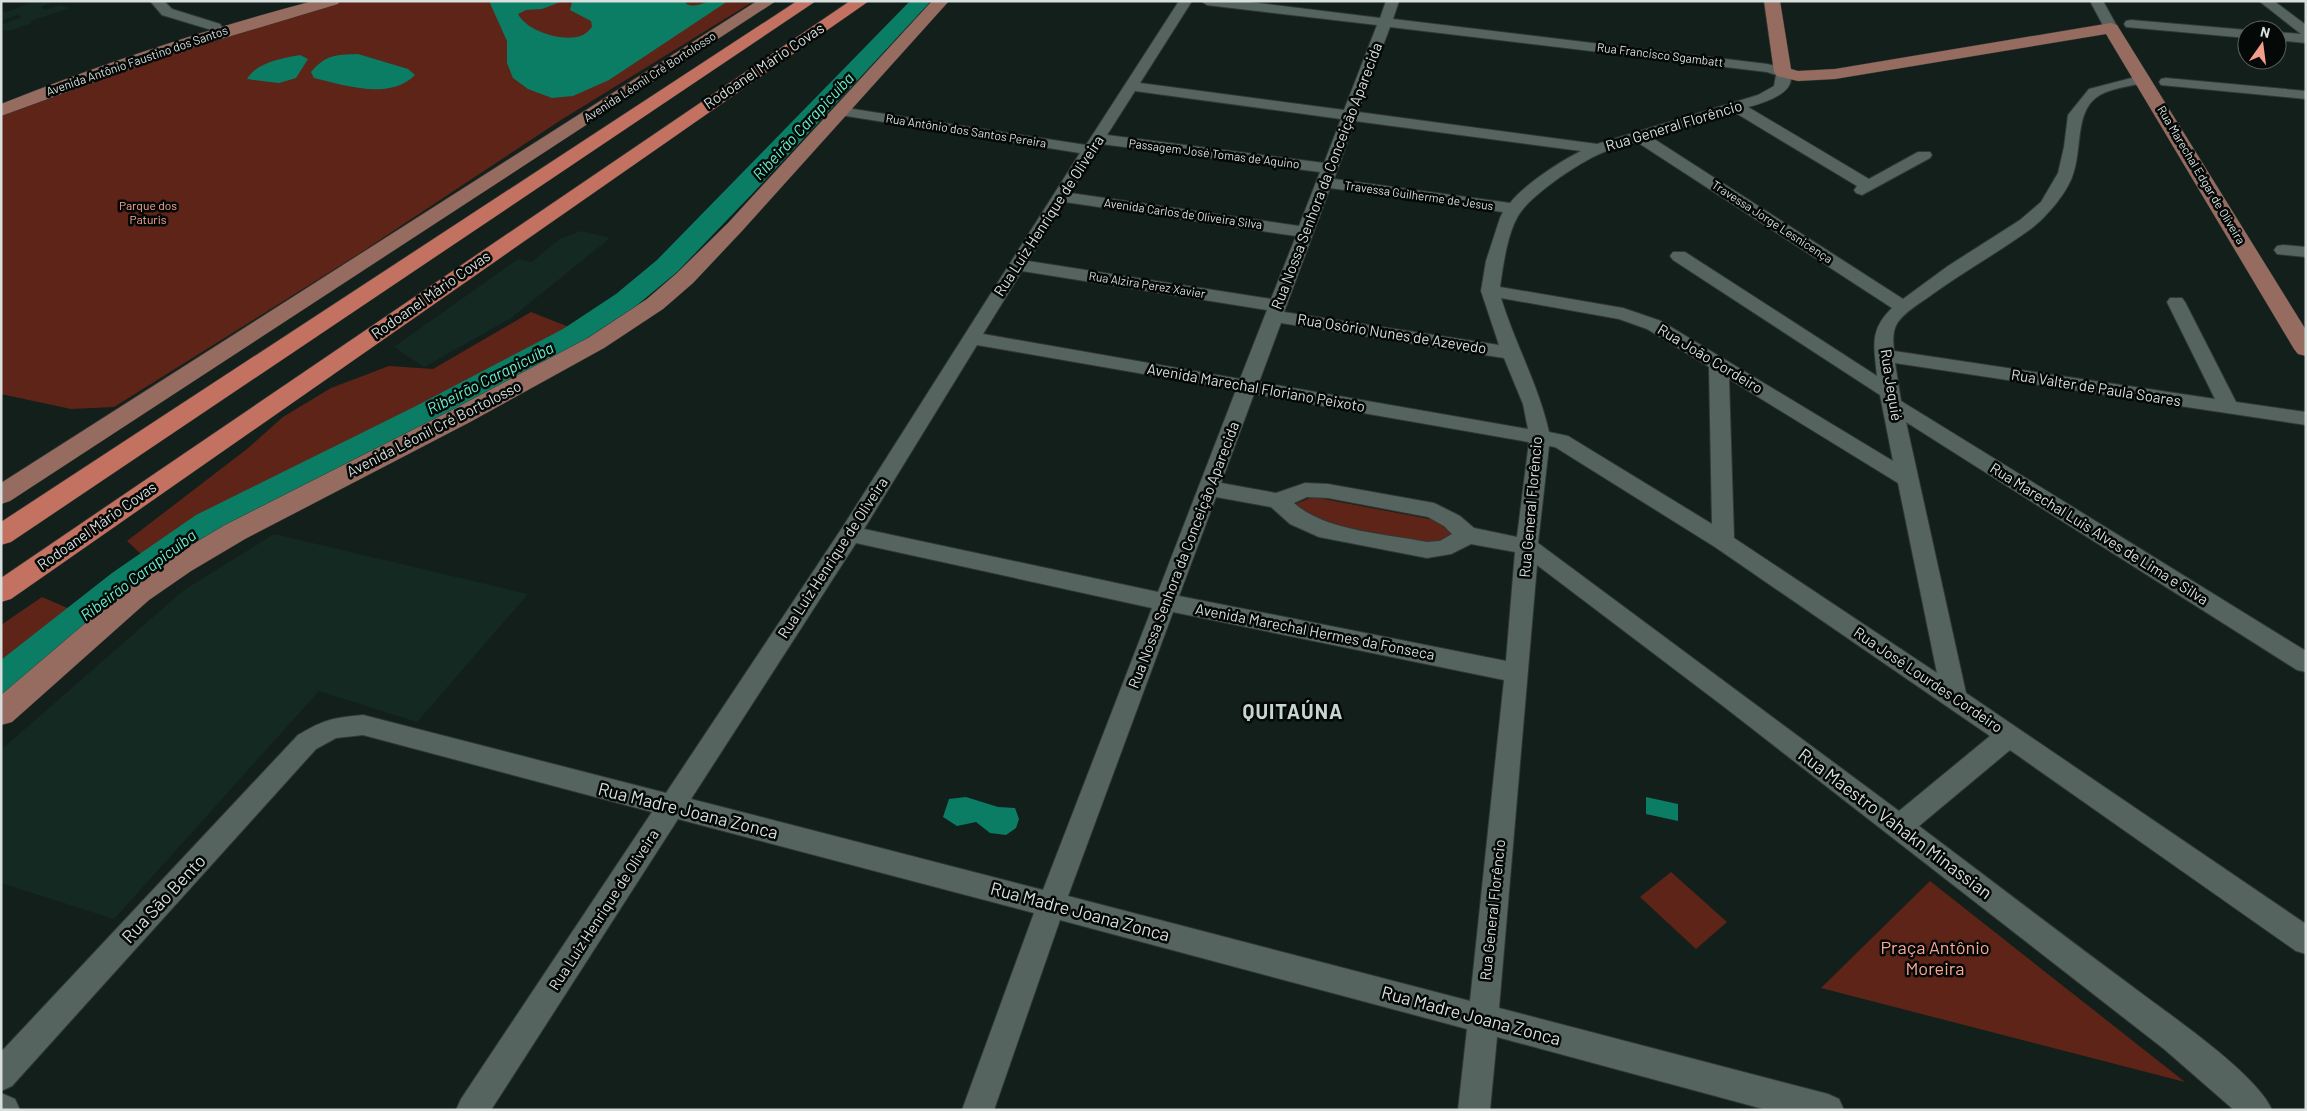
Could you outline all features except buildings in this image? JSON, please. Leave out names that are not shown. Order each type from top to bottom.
[{"type":"highway","name":"Rodoanel Mário Covas","points":[[1,535],[808,1]]},
{"type":"highway","name":"Rodoanel Mário Covas","points":[[1,592],[733,87],[861,1]]},
{"type":"main road","name":"Avenida Antônio Faustino dos Santos","points":[[1,104],[94,67],[215,27],[312,1]]},
{"type":"main road","name":"Avenida Antônio Faustino dos Santos","points":[[1,111],[157,51],[225,29],[332,1]]},
{"type":"main road","name":"Avenida Léonil Cré Bortolosso","points":[[1,495],[768,1]]},
{"type":"main road","name":"Avenida Léonil Cré Bortolosso","points":[[1,713],[140,593],[181,564],[235,532],[461,416],[588,348],[655,304],[685,278],[729,234],[941,1]]},
{"type":"main road","points":[[1772,1],[1783,72]]},
{"type":"main road","name":"Rua Francisco Sgambatt","points":[[1783,72],[1798,76],[1835,74],[2111,28]]},
{"type":"main road","name":"Rua Marechal Edgar de Oliveira","points":[[2111,28],[2306,349]]},
{"type":"street","points":[[156,1],[167,12],[215,27]]},
{"type":"street","name":"Rua Luiz Henrique de Oliveira","points":[[472,1110],[850,534],[1060,196],[1134,86],[1186,1]]},
{"type":"street","name":"Rua Francisco Sgambatt","points":[[1207,1],[1290,6],[1385,22],[1767,68],[1783,72]]},
{"type":"street","name":"Rua Nossa Senhora da Conceição Aparecida","points":[[978,1110],[1052,904],[1393,1]]},
{"type":"street","name":"Rua Marechal Edgar de Oliveira","points":[[2096,1],[2111,28]]},
{"type":"street","points":[[2265,1],[2306,32]]},
{"type":"street","points":[[2131,24],[2237,33]]},
{"type":"street","points":[[2287,37],[2306,39]]},
{"type":"street","name":"Rua General Florêncio","points":[[1474,1110],[1540,438],[1533,404],[1500,329],[1490,291],[1495,261],[1508,218],[1514,208],[1521,200],[1554,176],[1598,149],[1737,107],[1776,90],[1784,82],[1783,72]]},
{"type":"street","name":"Rua Jequié","points":[[1955,698],[1891,399],[1883,340],[1885,330],[1890,320],[1903,307],[1954,270],[2026,224],[2047,205],[2066,174],[2072,147],[2075,115],[2094,92],[2143,78]]},
{"type":"street","points":[[2166,82],[2286,93],[2302,101]]},
{"type":"street","points":[[1134,86],[1598,149]]},
{"type":"street","points":[[1737,107],[1865,188],[1924,154]]},
{"type":"street","name":"Rua Antônio dos Santos Pereira","points":[[840,111],[1095,144]]},
{"type":"street","name":"Travessa Jorge Lesnicença","points":[[1640,137],[1903,307]]},
{"type":"street","name":"Passagem José Tomas de Aquino","points":[[1095,144],[1327,175]]},
{"type":"street","name":"Travessa Guilherme de Jesus","points":[[1327,175],[1514,208]]},
{"type":"street","name":"Avenida Carlos de Oliveira Silva","points":[[1060,196],[1306,232]]},
{"type":"street","points":[[2283,250],[2306,252]]},
{"type":"street","name":"Rua Marechal Luis Alves de Lima e Silva","points":[[1679,256],[1891,399],[2306,663]]},
{"type":"street","name":"Rua Alzira Perez Xavier","points":[[1017,265],[1276,311]]},
{"type":"street","name":"Rua João Cordeiro","points":[[1490,291],[1623,314],[1642,320],[1719,364],[1909,480]]},
{"type":"street","points":[[2176,302],[2230,409]]},
{"type":"street","name":"Rua Osório Nunes de Azevedo","points":[[1276,311],[1510,353]]},
{"type":"street","name":"Avenida Marechal Floriano Peixoto","points":[[972,338],[1540,438]]},
{"type":"street","name":"Rua Valter de Paula Soares","points":[[1886,356],[2306,419]]},
{"type":"street","points":[[1719,364],[1723,541]]},
{"type":"street","name":"Rua José Lourdes Cordeiro","points":[[1540,438],[1561,442],[1723,541],[2009,735],[2306,941]]},
{"type":"street","points":[[1210,488],[1278,501],[1298,519],[1319,528],[1427,550],[1446,548],[1467,536]]},
{"type":"street","points":[[1278,501],[1305,490],[1328,491],[1434,512],[1452,521],[1467,536],[1528,547]]},
{"type":"street","name":"Avenida Marechal Hermes da Fonseca","points":[[850,534],[1166,602],[1517,673]]},
{"type":"street","name":"Rua Maestro Vahakn Minassian","points":[[1528,547],[1617,612],[2175,1038],[2233,1086],[2256,1110]]},
{"type":"street","name":"Rua Madre Joana Zonca","points":[[331,728],[363,725],[671,807],[1052,904],[1828,1110]]},
{"type":"street","name":"Rua São Bento","points":[[1,1076],[307,742],[331,728]]},
{"type":"street","points":[[1899,827],[2009,735]]},
{"type":"shaded area","points":[[34,1],[53,2],[41,7],[45,10],[60,5],[70,8],[30,21],[32,23],[9,31],[1,30],[1,25],[22,17],[17,15],[1,21],[1,12],[7,12]]},
{"type":"shaded area","points":[[489,1],[563,1],[542,9],[526,10],[518,14],[538,31],[567,38],[583,35],[592,27],[591,21],[570,10],[572,2],[568,1],[687,1],[686,4],[693,6],[710,1],[728,1],[609,80],[573,96],[552,98],[528,89],[513,78],[507,63],[507,41]]},
{"type":"shaded area","points":[[358,54],[408,69],[415,75],[404,83],[393,87],[366,89],[314,78],[311,72],[322,62],[332,57]]},
{"type":"shaded area","points":[[300,55],[308,59],[296,78],[279,83],[247,79],[257,68],[278,59]]},
{"type":"shaded area","points":[[581,231],[610,238],[511,318],[424,367],[394,347],[518,259],[532,262],[560,239]]},
{"type":"shaded area","points":[[274,534],[528,594],[417,722],[319,691],[114,919],[1,883],[1,750],[184,590]]},
{"type":"shaded area","points":[[966,797],[998,807],[1015,808],[1019,819],[1016,828],[1006,835],[990,833],[976,822],[957,826],[943,817],[949,799]]},
{"type":"shaded area","points":[[1646,797],[1678,804],[1678,821],[1646,814]]},
{"type":"green space","name":"Parque dos Paturis","points":[[334,1],[754,1],[561,120],[357,255],[114,407],[71,409],[1,394],[1,112],[92,77]]},
{"type":"green space","points":[[531,312],[569,327],[350,446],[251,492],[141,554],[127,541],[247,449],[283,417],[331,388],[389,366],[433,369]]},
{"type":"green space","points":[[1313,497],[1440,521],[1452,534],[1440,545],[1307,520],[1295,504]]},
{"type":"green space","points":[[42,597],[72,610],[1,670],[1,625]]},
{"type":"green space","points":[[1671,872],[1727,922],[1696,949],[1640,897]]},
{"type":"green space","name":"Praça Antônio Moreira","points":[[1930,881],[2185,1082],[1821,988]]},
{"type":"waterway","name":"Ribeirão Carapicuíba","points":[[1,681],[125,582],[208,523],[425,414],[573,335],[626,300],[667,266],[744,188],[921,1]]},
{"type":"district","name":"QUITAÚNA","points":[[1293,712]]}]
